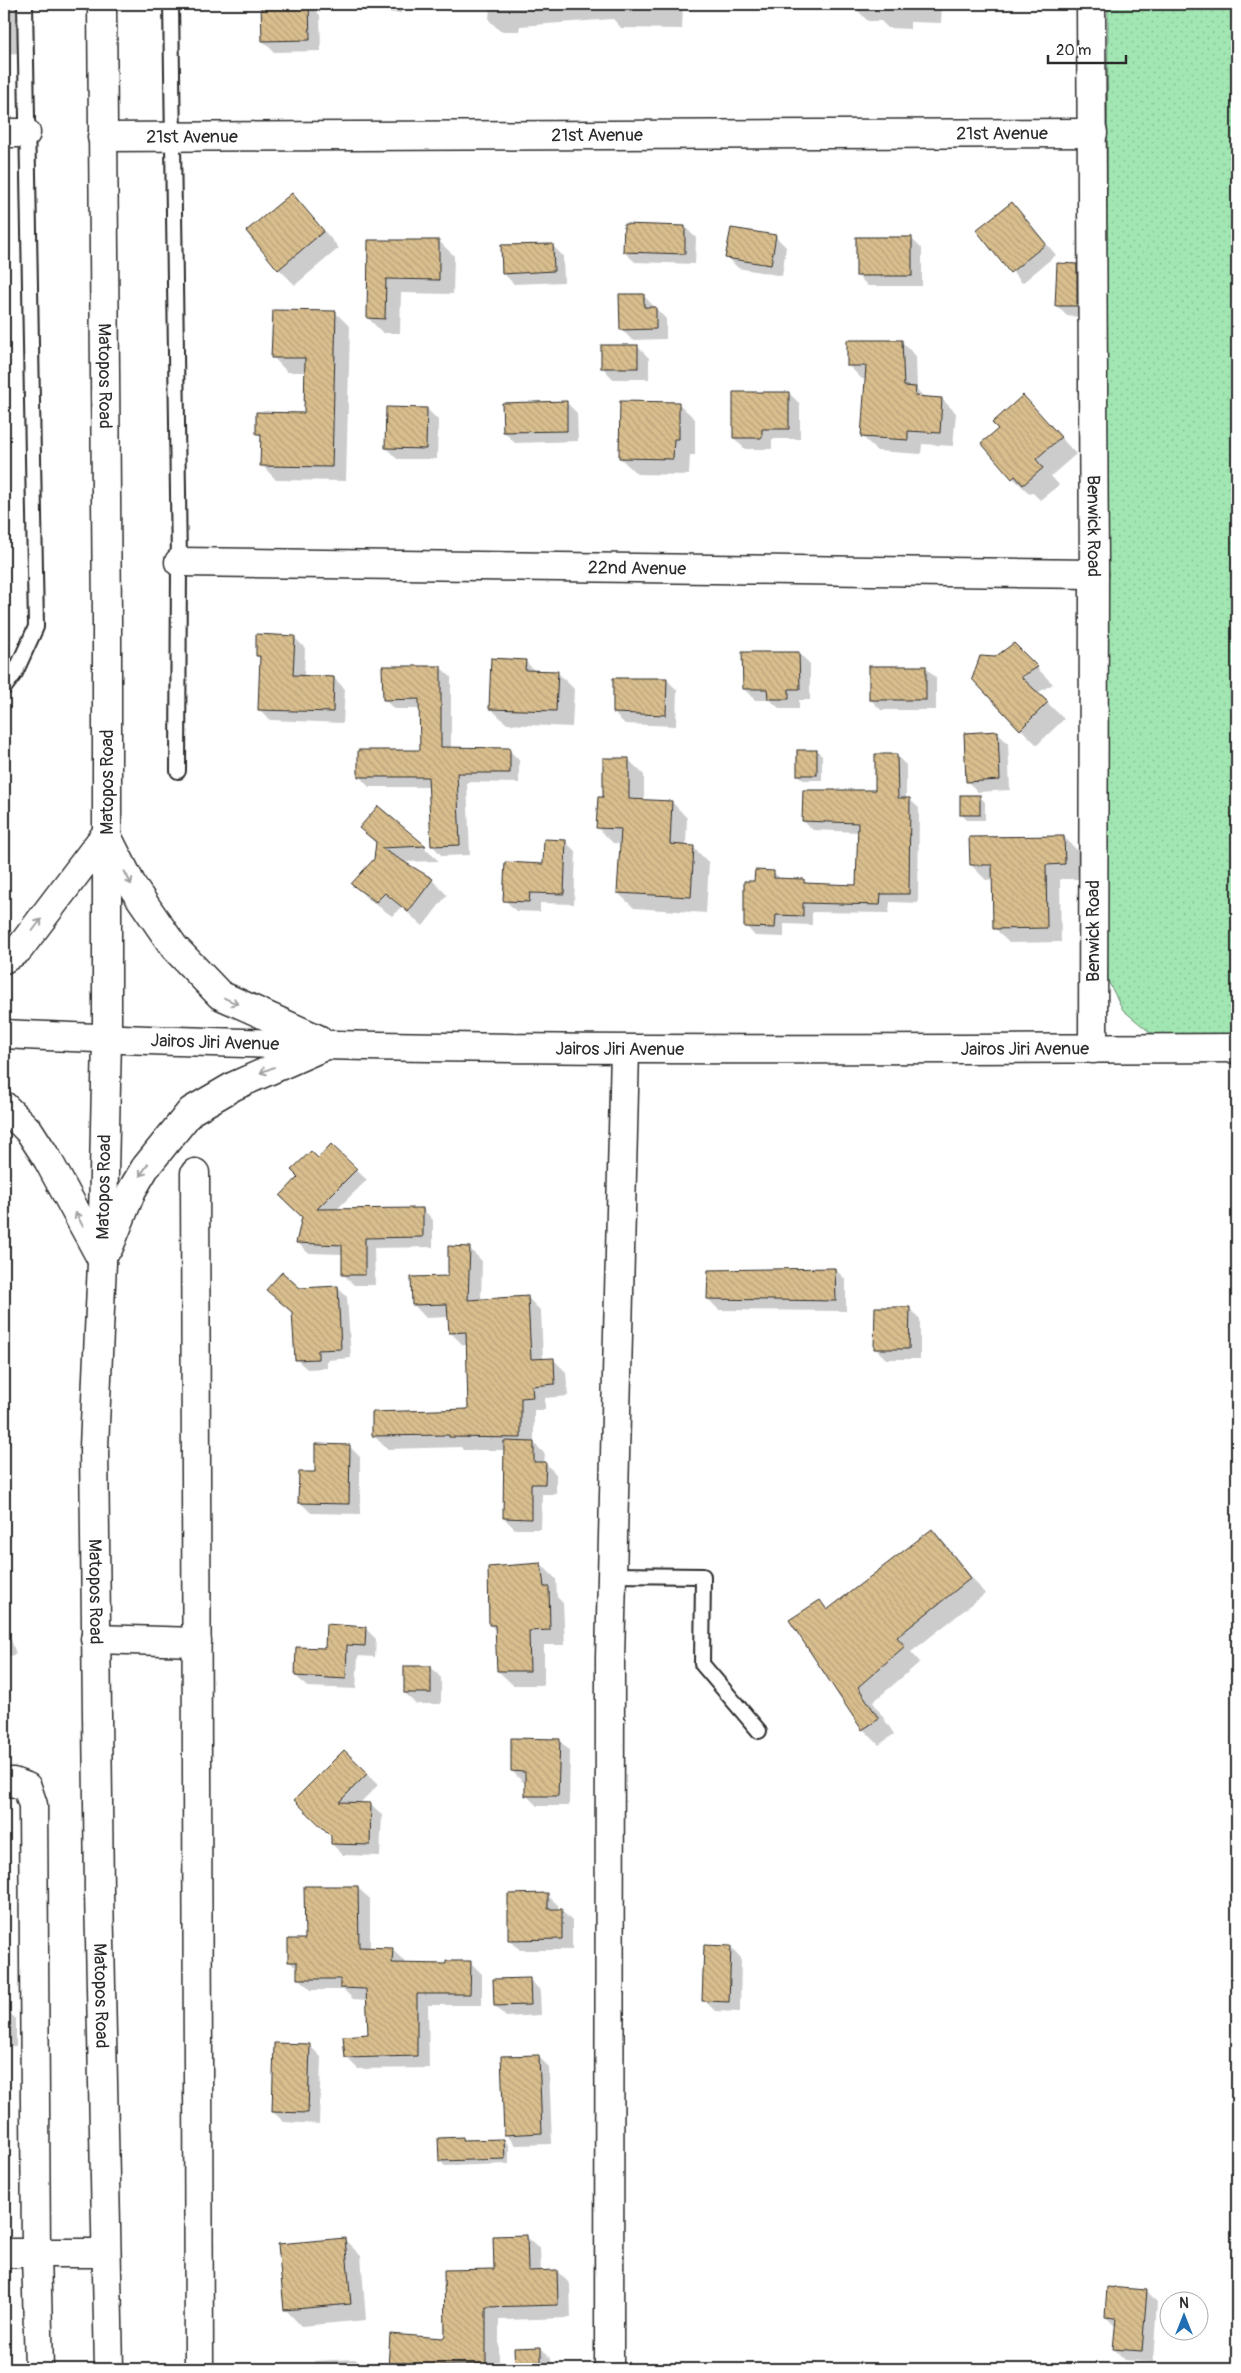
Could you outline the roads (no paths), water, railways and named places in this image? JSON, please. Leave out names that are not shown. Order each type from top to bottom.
[{"type":"street","name":"Matopos Road","points":[[102,4],[106,396],[107,1039],[102,1262],[94,1447],[95,1639],[108,2369]]},
{"type":"street","name":"Benwick Road","points":[[1091,4],[1094,574],[1093,1048]]},
{"type":"street","name":"21st Avenue","points":[[102,137],[1093,133]]},
{"type":"street","name":"22nd Avenue","points":[[179,562],[1094,574]]},
{"type":"street","points":[[4,959],[19,949],[106,834],[134,889],[174,947],[220,995],[328,1044]]},
{"type":"street","name":"Jairos Jiri Avenue","points":[[4,1034],[107,1039],[625,1050],[1237,1048]]},
{"type":"street","points":[[102,1262],[132,1190],[149,1162],[191,1111],[257,1075],[328,1044]]},
{"type":"street","points":[[609,2369],[610,1668],[625,1050]]},
{"type":"street","points":[[4,1106],[30,1132],[48,1160],[102,1262]]},
{"type":"street","points":[[195,1173],[199,2369]]},
{"type":"street","points":[[95,1639],[197,1642]]},
{"type":"street","points":[[15,1785],[33,1805],[36,2253],[39,2369]]},
{"type":"street","points":[[4,2254],[105,2253]]},
{"type":"lane","points":[[4,688],[15,673],[36,627],[15,133],[25,4]]},
{"type":"lane","points":[[171,4],[179,562],[178,771]]},
{"type":"lane","points":[[612,1575],[703,1576],[702,1664],[759,1731]]}]
